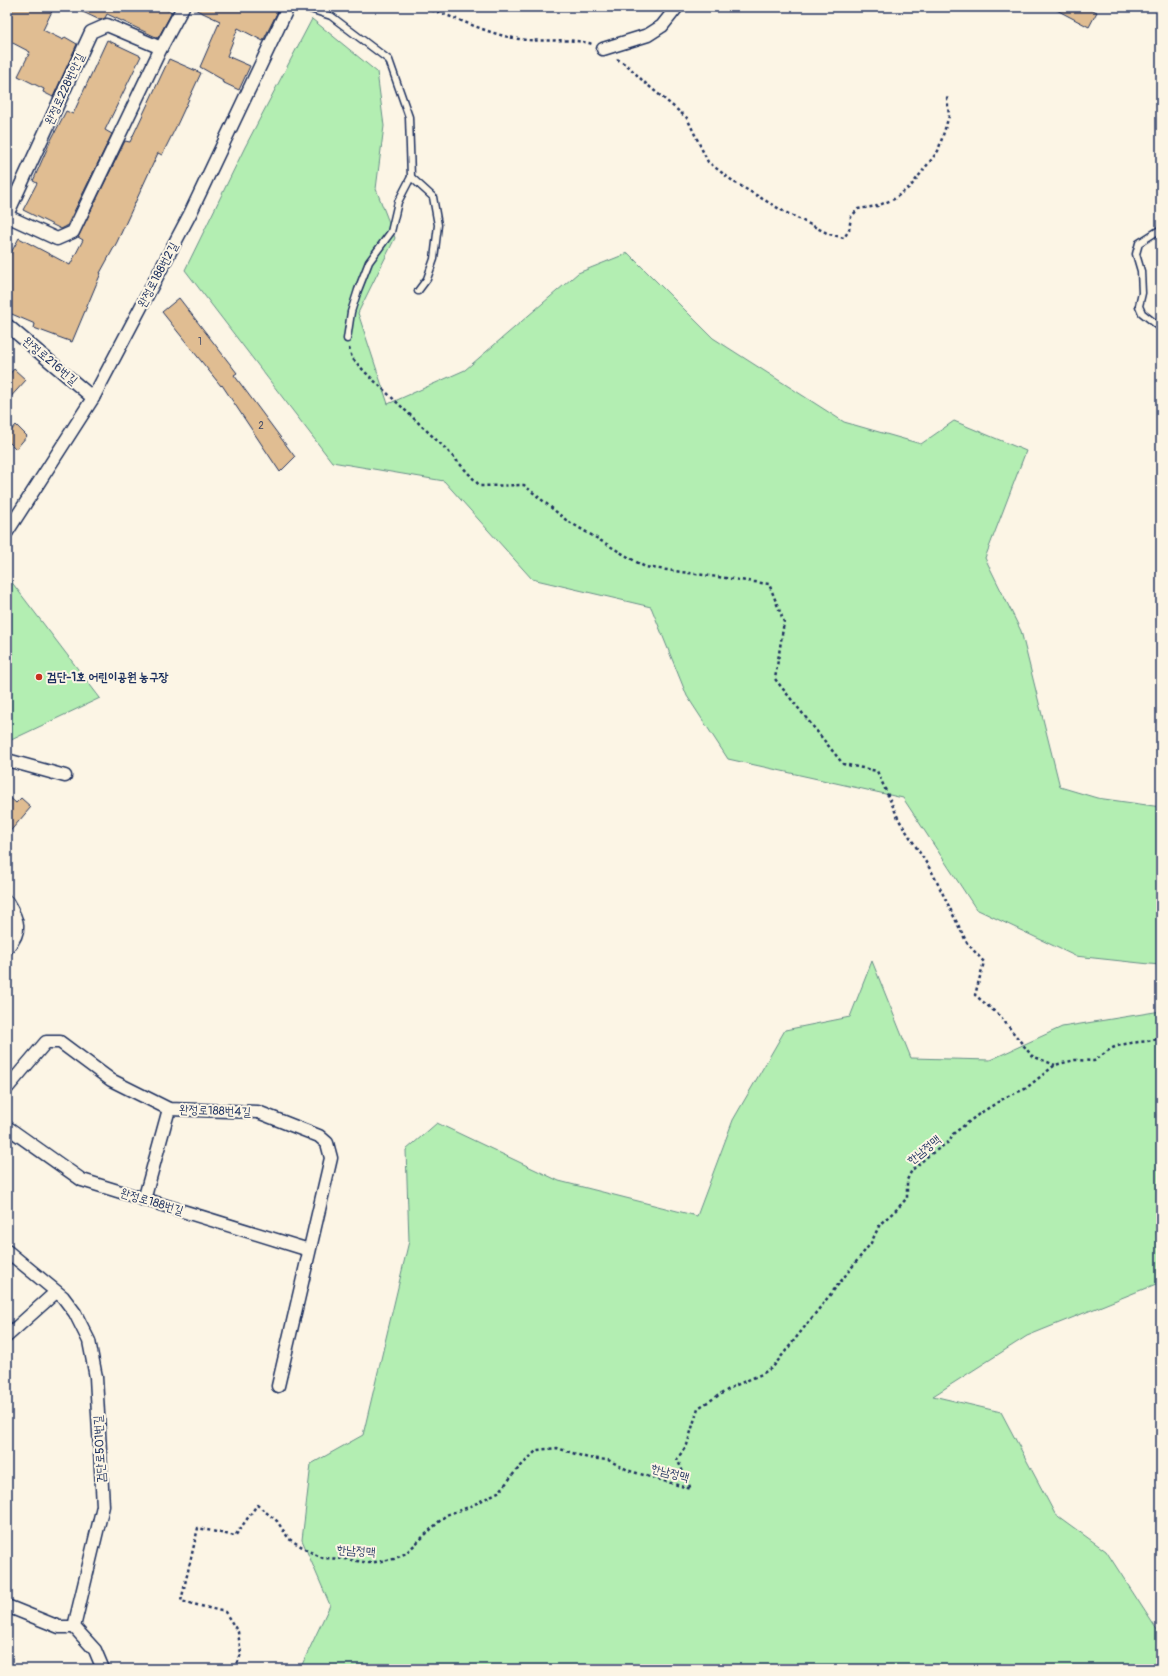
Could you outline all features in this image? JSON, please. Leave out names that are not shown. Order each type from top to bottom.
[{"type":"street","name":"완정로228번안길","points":[[161,48],[107,25],[91,32],[7,216],[57,238],[74,232],[161,48],[183,7]]},
{"type":"street","name":"완정로188번2길","points":[[7,532],[93,398],[190,214],[288,7]]},
{"type":"street","points":[[603,49],[648,35],[662,26],[677,7]]},
{"type":"street","name":"완정로216번길","points":[[7,325],[93,398]]},
{"type":"street","points":[[7,760],[65,776]]},
{"type":"street","points":[[7,902],[16,917],[18,928],[13,941],[7,948]]},
{"type":"street","name":"완정로188번4길","points":[[7,1088],[46,1042],[60,1042],[111,1080],[169,1109],[258,1112],[319,1136],[327,1144],[331,1158],[278,1386]]},
{"type":"street","points":[[144,1200],[169,1109]]},
{"type":"street","name":"완정로188번길","points":[[7,1127],[82,1180],[309,1250]]},
{"type":"street","name":"검단로501번길","points":[[7,1251],[63,1297],[75,1313],[90,1341],[96,1376],[103,1506],[74,1627]]},
{"type":"street","points":[[7,1336],[56,1292]]},
{"type":"street","points":[[7,1606],[59,1627],[74,1627],[95,1650],[103,1669]]},
{"type":"lane","points":[[304,7],[330,16],[389,60],[409,117],[411,177],[398,202],[391,232],[369,262],[351,312],[347,339]]},
{"type":"lane","points":[[411,177],[433,197],[438,225],[434,259],[427,279],[418,291]]},
{"type":"lane","points":[[1161,229],[1139,243],[1136,254],[1141,271],[1142,293],[1139,306],[1142,313],[1161,328]]},
{"type":"path","points":[[420,7],[440,12],[477,27],[519,39],[562,39],[590,44],[603,49],[628,66],[644,82],[687,118],[708,162],[734,182],[783,211],[829,234],[844,238],[849,230],[850,217],[858,209],[877,206],[894,199],[911,186],[938,150],[949,116],[947,97]]},
{"type":"path","points":[[347,339],[352,358],[448,450],[480,486],[524,485],[566,520],[646,567],[769,584],[784,622],[775,679],[843,764],[877,771],[899,820],[932,872],[967,943],[984,962],[975,995],[1000,1016],[1032,1056],[1055,1065]]},
{"type":"path","name":"한남정맥","points":[[235,1669],[241,1654],[238,1632],[225,1612],[181,1601],[198,1528],[236,1536],[257,1505],[277,1521],[290,1538],[323,1558],[345,1559],[369,1563],[394,1559],[406,1553],[446,1515],[469,1507],[500,1491],[515,1472],[537,1450],[557,1448],[588,1458],[608,1460],[630,1472],[691,1490],[677,1459],[687,1445],[698,1408],[734,1386],[774,1367],[871,1243],[880,1224],[907,1198],[907,1180],[912,1170],[928,1156],[950,1141],[953,1134],[979,1114],[1025,1089],[1055,1065],[1075,1060],[1094,1061],[1113,1047],[1126,1043],[1150,1042],[1161,1038]]},
{"type":"green space","points":[[312,19],[377,72],[384,126],[376,189],[395,238],[358,313],[388,404],[465,370],[578,273],[628,253],[713,338],[844,422],[921,444],[954,421],[1026,451],[985,558],[1021,631],[1060,787],[1097,798],[1161,807],[1161,971],[1159,965],[1075,956],[976,909],[903,798],[728,759],[687,696],[651,607],[532,579],[444,481],[332,462],[185,270],[245,147]]},
{"type":"green space","points":[[7,576],[100,698],[7,742]]},
{"type":"green space","points":[[872,961],[911,1058],[990,1060],[1062,1027],[1161,1011],[1161,1282],[1027,1336],[933,1396],[1001,1412],[1055,1514],[1106,1551],[1161,1636],[1161,1669],[300,1669],[330,1605],[302,1540],[311,1464],[363,1435],[409,1241],[406,1150],[437,1123],[559,1181],[697,1216],[733,1120],[785,1030],[850,1017]]},
{"type":"building","points":[[7,7],[54,7],[43,30],[63,40],[65,37],[77,44],[53,97],[43,92],[44,89],[18,76],[30,52],[7,40]]},
{"type":"building","points":[[72,7],[161,7],[172,12],[158,38],[107,14],[105,18],[100,20]]},
{"type":"building","points":[[190,7],[278,7],[279,9],[263,41],[238,28],[227,56],[250,66],[239,90],[222,82],[223,80],[200,67],[220,21]]},
{"type":"building","points":[[1051,7],[1086,7],[1097,12],[1089,27]]},
{"type":"building","points":[[107,40],[141,56],[105,130],[112,134],[67,226],[61,229],[23,210],[37,183],[33,181],[50,142],[66,111],[73,114]]},
{"type":"building","points":[[169,59],[201,73],[162,155],[158,153],[117,242],[100,273],[72,342],[34,328],[35,324],[7,312],[7,260],[19,238],[70,265],[83,240],[78,237],[125,141],[130,142]]},
{"type":"building","points":[[179,298],[237,373],[234,375],[295,457],[280,472],[222,385],[221,386],[162,312]]},
{"type":"building","points":[[14,369],[26,380],[7,401],[7,377]]},
{"type":"building","points":[[16,425],[27,436],[16,449],[7,440],[7,435]]},
{"type":"building","points":[[7,795],[16,803],[21,798],[31,807],[7,835]]},
{"type":"place","name":"검단-1호 어린이공원 농구장","points":[[39,677]]}]
